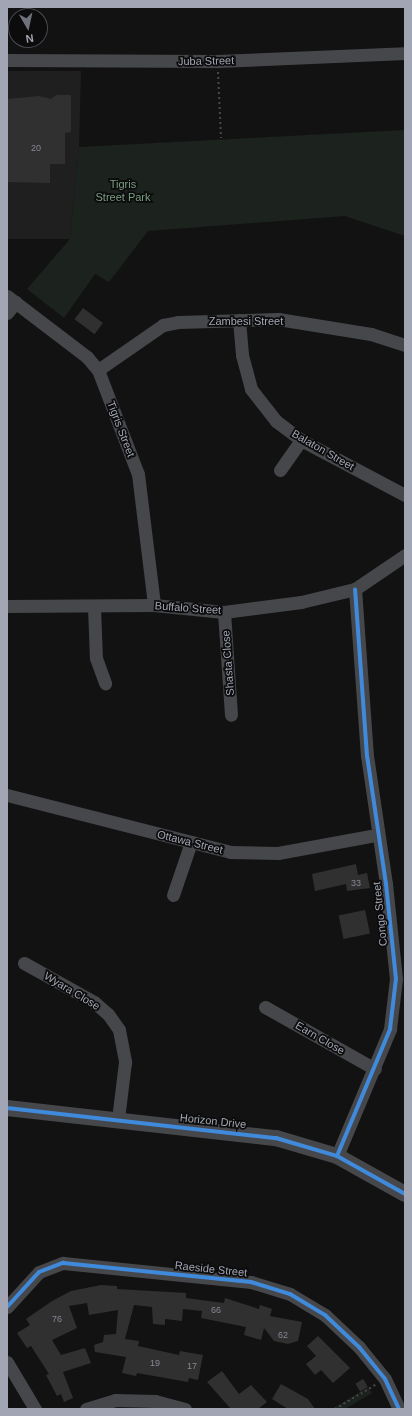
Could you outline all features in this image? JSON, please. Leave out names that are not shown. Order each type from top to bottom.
[{"type":"street","name":"Juba Street","points":[[7,60],[217,61],[405,53]]},
{"type":"street","points":[[7,313],[11,299]]},
{"type":"street","name":"Tigris Street","points":[[11,299],[87,357],[98,370],[138,474],[154,605]]},
{"type":"street","name":"Zambesi Street","points":[[98,370],[163,325],[278,319],[371,334],[405,345]]},
{"type":"street","name":"Balaton Street","points":[[239,320],[242,355],[251,389],[276,421],[301,440],[405,495]]},
{"type":"street","points":[[280,470],[301,440]]},
{"type":"street","name":"Buffalo Street","points":[[7,606],[94,607],[154,605],[224,612],[301,602],[355,589],[405,555]]},
{"type":"street","name":"Congo Street","points":[[337,1156],[375,1069],[390,1029],[400,979],[386,884],[376,835],[367,756],[355,589]]},
{"type":"street","points":[[94,607],[96,658],[106,683]]},
{"type":"street","name":"Shasta Close","points":[[224,612],[231,715]]},
{"type":"street","name":"Ottawa Street","points":[[7,796],[230,852],[278,853],[376,835]]},
{"type":"street","points":[[173,895],[191,842]]},
{"type":"street","name":"Wyara Close","points":[[24,963],[94,1002],[108,1014],[119,1030],[125,1062],[118,1119]]},
{"type":"street","name":"Earn Close","points":[[265,1007],[375,1069]]},
{"type":"street","name":"Horizon Drive","points":[[7,1108],[118,1119],[276,1138],[337,1156],[405,1194]]},
{"type":"street","name":"Raeside Street","points":[[7,1306],[39,1272],[63,1263],[251,1282],[290,1294],[325,1315],[358,1347],[384,1379],[399,1409]]},
{"type":"street","points":[[7,1362],[35,1409]]},
{"type":"street","points":[[86,1409],[115,1400],[155,1400],[185,1409]]},
{"type":"path","points":[[218,70],[221,138]]},
{"type":"path","points":[[335,1409],[384,1379]]},
{"type":"shaded area","points":[[7,71],[81,71],[79,147],[70,239],[7,239]]},
{"type":"green space","name":"Tigris Street Park","points":[[405,130],[405,236],[345,216],[148,231],[109,282],[95,274],[64,318],[27,289],[70,239],[79,147]]},
{"type":"green space","points":[[368,1387],[372,1393],[345,1409],[332,1409]]},
{"type":"building","points":[[56,95],[71,95],[71,132],[65,133],[65,164],[50,164],[50,183],[7,182],[7,99],[39,96],[51,99]]},
{"type":"building","points":[[83,308],[103,323],[95,334],[75,319]]},
{"type":"building","points":[[356,864],[358,875],[367,873],[370,888],[347,891],[346,884],[315,891],[312,874]]},
{"type":"building","points":[[365,910],[370,933],[344,939],[339,916]]},
{"type":"building","points":[[101,1285],[117,1286],[117,1289],[186,1293],[186,1298],[224,1303],[225,1298],[259,1309],[260,1305],[272,1309],[270,1316],[302,1322],[298,1341],[288,1344],[274,1341],[264,1328],[261,1340],[244,1335],[246,1327],[201,1318],[202,1311],[183,1309],[182,1321],[165,1319],[165,1325],[153,1324],[152,1307],[134,1305],[125,1339],[139,1341],[138,1346],[179,1355],[180,1351],[203,1355],[198,1380],[189,1378],[188,1382],[137,1373],[136,1376],[122,1373],[126,1357],[95,1352],[94,1345],[103,1342],[104,1335],[116,1334],[118,1310],[89,1315],[87,1303],[69,1306],[77,1328],[52,1340],[61,1355],[85,1348],[91,1363],[63,1372],[73,1398],[64,1402],[61,1394],[57,1396],[46,1375],[49,1374],[31,1346],[27,1348],[17,1333],[30,1325],[26,1319],[52,1301],[71,1291]]},
{"type":"building","points":[[318,1336],[350,1368],[333,1383],[321,1370],[315,1375],[306,1364],[316,1356],[307,1346]]},
{"type":"building","points":[[222,1371],[239,1394],[251,1385],[267,1402],[258,1409],[231,1409],[207,1382]]},
{"type":"building","points":[[363,1379],[368,1387],[360,1391],[355,1384]]},
{"type":"building","points":[[281,1384],[308,1399],[315,1409],[288,1409],[272,1399]]},
{"type":"cycle path","points":[[337,1156],[390,1029],[396,979],[386,884],[367,756],[355,589]]},
{"type":"cycle path","points":[[7,1108],[276,1138],[337,1156],[405,1194]]},
{"type":"cycle path","points":[[7,1307],[39,1272],[63,1263],[251,1282],[290,1294],[325,1315],[359,1347],[385,1379],[399,1409]]}]
